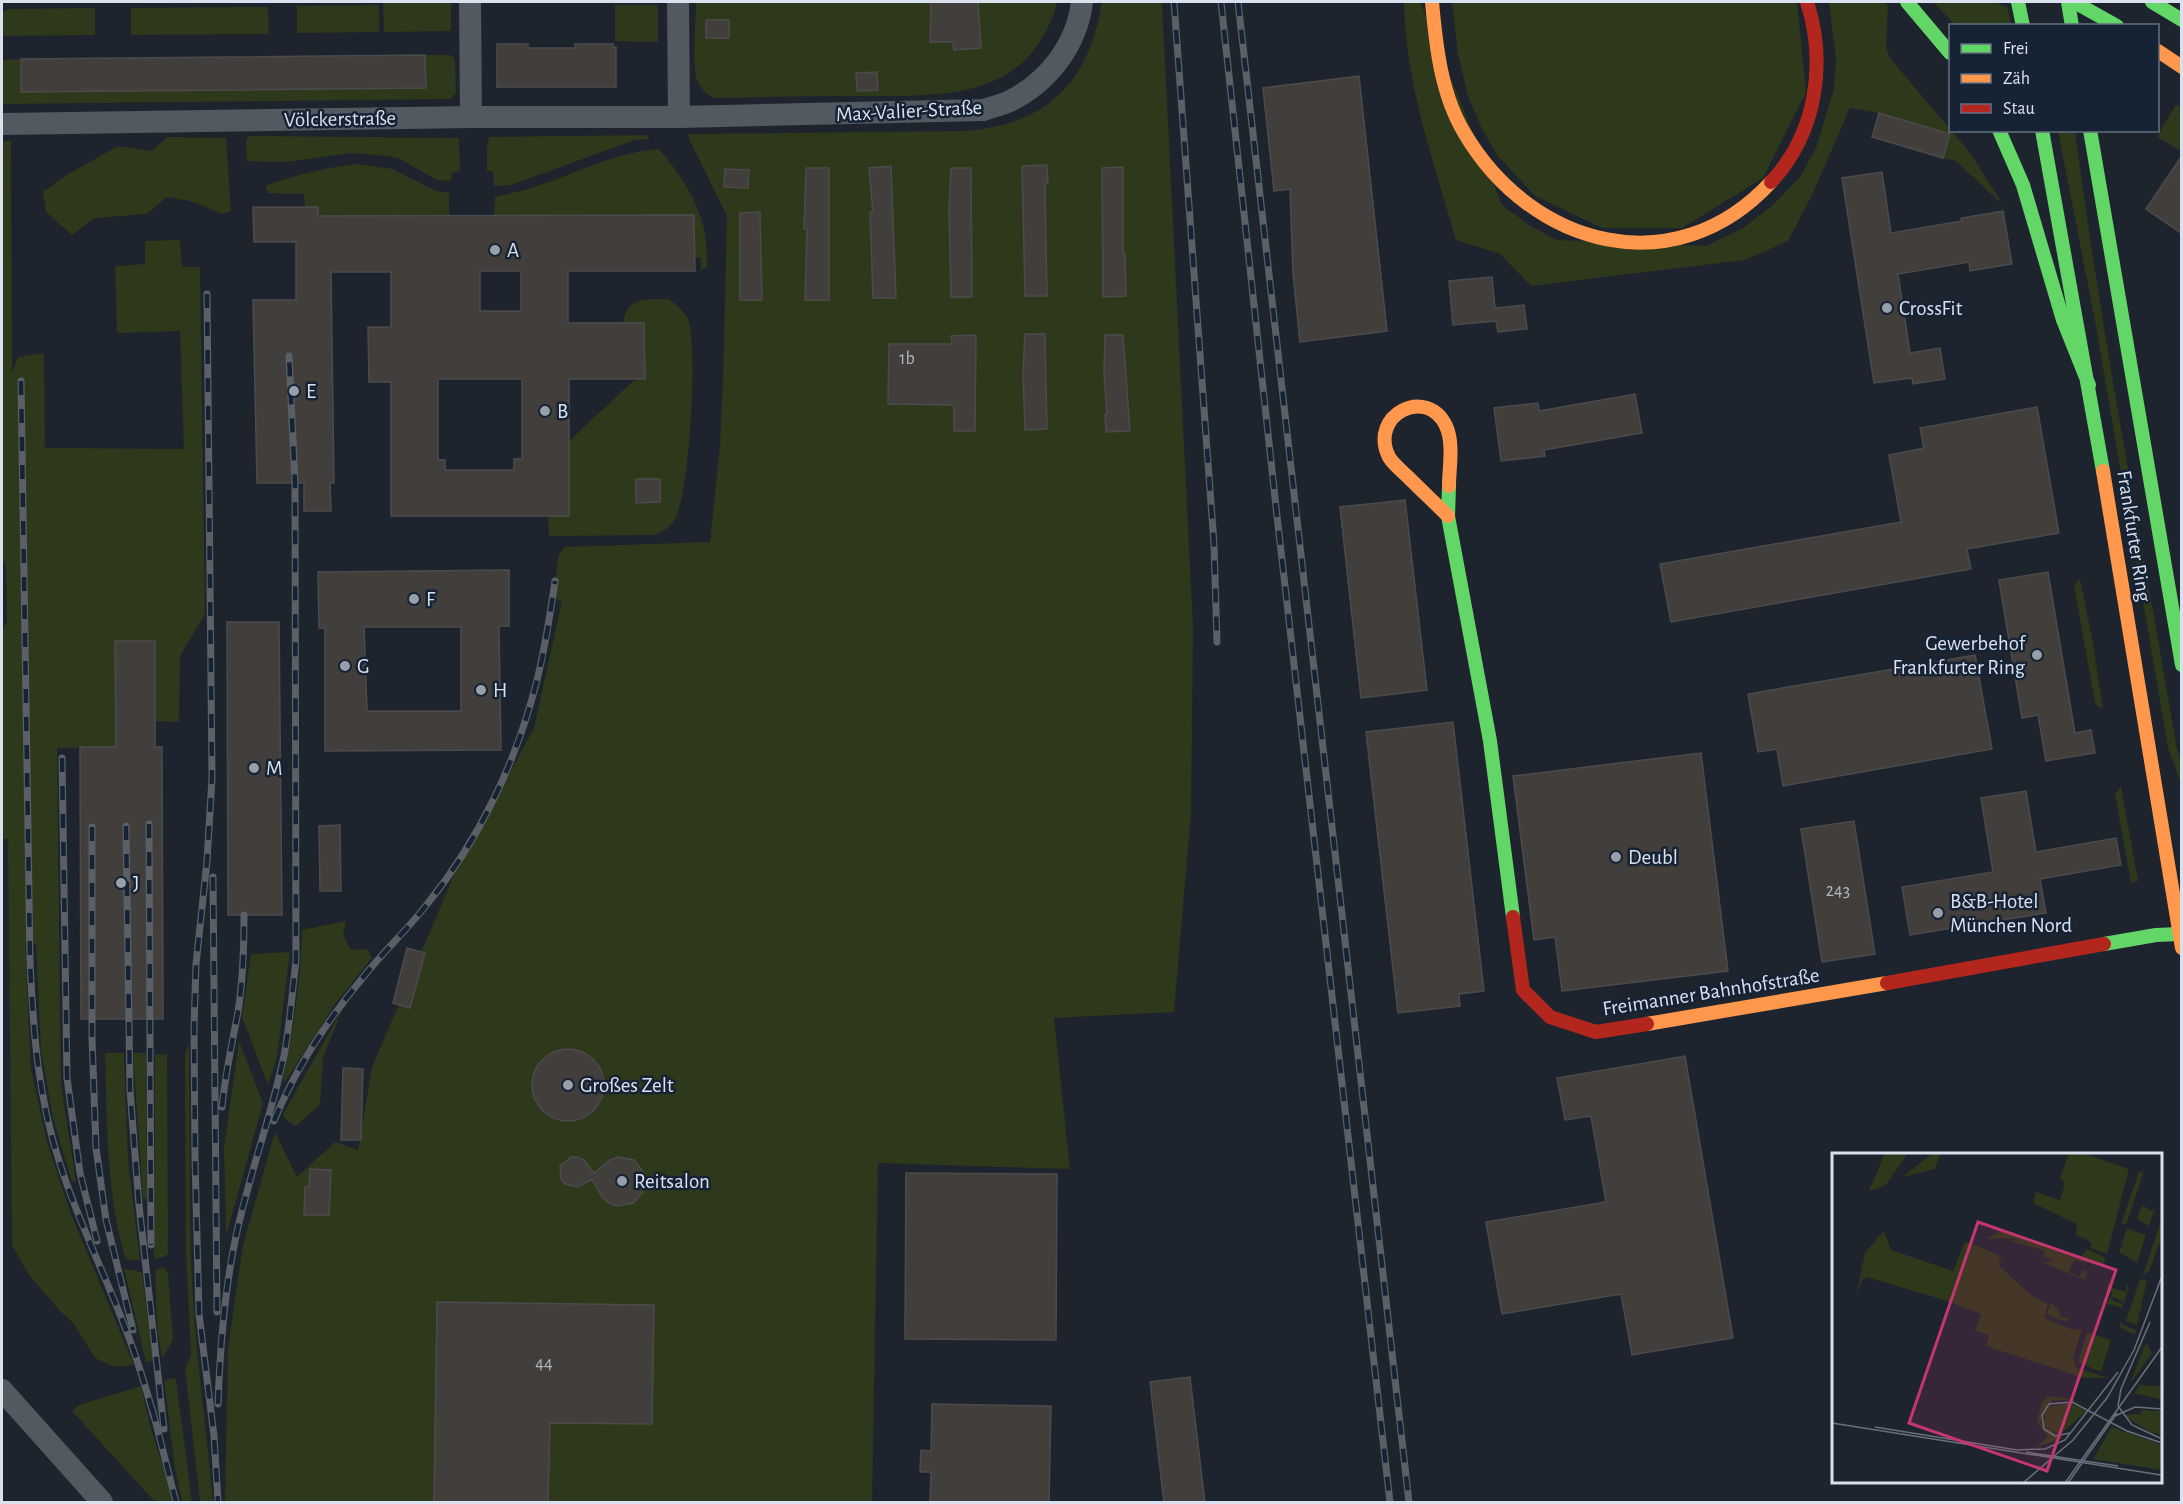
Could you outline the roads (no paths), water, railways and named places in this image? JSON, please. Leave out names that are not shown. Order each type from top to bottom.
[{"type":"main road","points":[[1432,2],[1438,52],[1449,98],[1465,134],[1491,172],[1524,204],[1570,230],[1606,240],[1649,243],[1686,236],[1725,220],[1760,195],[1788,161],[1804,131],[1816,86],[1818,49],[1814,23],[1807,2]]},
{"type":"main road","points":[[2018,2],[2023,24]]},
{"type":"main road","points":[[2068,2],[2072,24]]},
{"type":"main road","points":[[2074,2],[2112,24]]},
{"type":"main road","points":[[2152,2],[2181,20]]},
{"type":"main road","points":[[1910,5],[1949,52]]},
{"type":"main road","points":[[2159,52],[2181,66]]},
{"type":"main road","points":[[2000,132],[2023,185],[2062,320],[2089,385]]},
{"type":"main road","name":"Frankfurter Ring","points":[[2042,132],[2089,385],[2181,939]]},
{"type":"main road","name":"Frankfurter Ring","points":[[2090,132],[2181,665]]},
{"type":"main road","name":"Freimanner Bahnhofstraße","points":[[1448,516],[1390,459],[1384,444],[1385,431],[1391,419],[1403,408],[1419,405],[1434,412],[1446,425],[1450,445],[1448,516],[1490,741],[1523,990],[1550,1017],[1596,1032],[1778,1003],[2156,935],[2181,939]]},
{"type":"street","points":[[470,2],[471,117]]},
{"type":"street","points":[[678,2],[679,117]]},
{"type":"street","name":"Max-Valier-Straße","points":[[679,117],[983,110],[1009,102],[1033,87],[1054,67],[1071,41],[1082,2]]},
{"type":"street","name":"Völckerstraße","points":[[2,124],[471,117],[679,117]]},
{"type":"street","points":[[2,1390],[102,1503]]},
{"type":"railway","points":[[1174,2],[1214,544],[1217,642]]},
{"type":"railway","points":[[1221,2],[1277,516],[1390,1502]]},
{"type":"railway","points":[[1238,2],[1409,1502]]},
{"type":"railway","points":[[207,294],[212,778],[207,861],[196,964],[195,1159],[199,1314],[214,1436],[218,1502]]},
{"type":"railway","points":[[218,1404],[228,1278],[241,1213],[284,1056],[296,961],[295,483],[289,356]]},
{"type":"railway","points":[[21,381],[30,961],[38,1064],[46,1114],[60,1164],[130,1341],[154,1417]]},
{"type":"railway","points":[[274,1121],[292,1082],[326,1026],[365,975],[421,912],[446,879],[464,853],[494,799],[528,713],[545,645],[555,581]]},
{"type":"railway","points":[[62,758],[67,1078],[80,1173],[97,1241]]},
{"type":"railway","points":[[149,824],[151,1245]]},
{"type":"railway","points":[[126,826],[130,1090],[139,1205],[164,1429]]},
{"type":"railway","points":[[92,827],[92,1038],[96,1148],[106,1220],[133,1330]]},
{"type":"railway","points":[[213,877],[217,1312]]},
{"type":"railway","points":[[222,1107],[240,1000],[244,915]]},
{"type":"railway","points":[[152,1408],[176,1502]]},
{"type":"place","name":"A","points":[[495,250]]},
{"type":"place","name":"CrossFit","points":[[1887,308]]},
{"type":"place","name":"E","points":[[294,391]]},
{"type":"place","name":"B","points":[[545,411]]},
{"type":"place","name":"F","points":[[414,599]]},
{"type":"place","name":"Gewerbehof Frankfurter Ring","points":[[2037,655]]},
{"type":"place","name":"G","points":[[345,666]]},
{"type":"place","name":"H","points":[[481,690]]},
{"type":"place","name":"M","points":[[254,768]]},
{"type":"place","name":"Deubl","points":[[1616,857]]},
{"type":"place","name":"J","points":[[121,883]]},
{"type":"place","name":"B&B-Hotel München Nord","points":[[1938,913]]},
{"type":"place","name":"Großes Zelt","points":[[568,1085]]},
{"type":"place","name":"Reitsalon","points":[[622,1181]]}]
